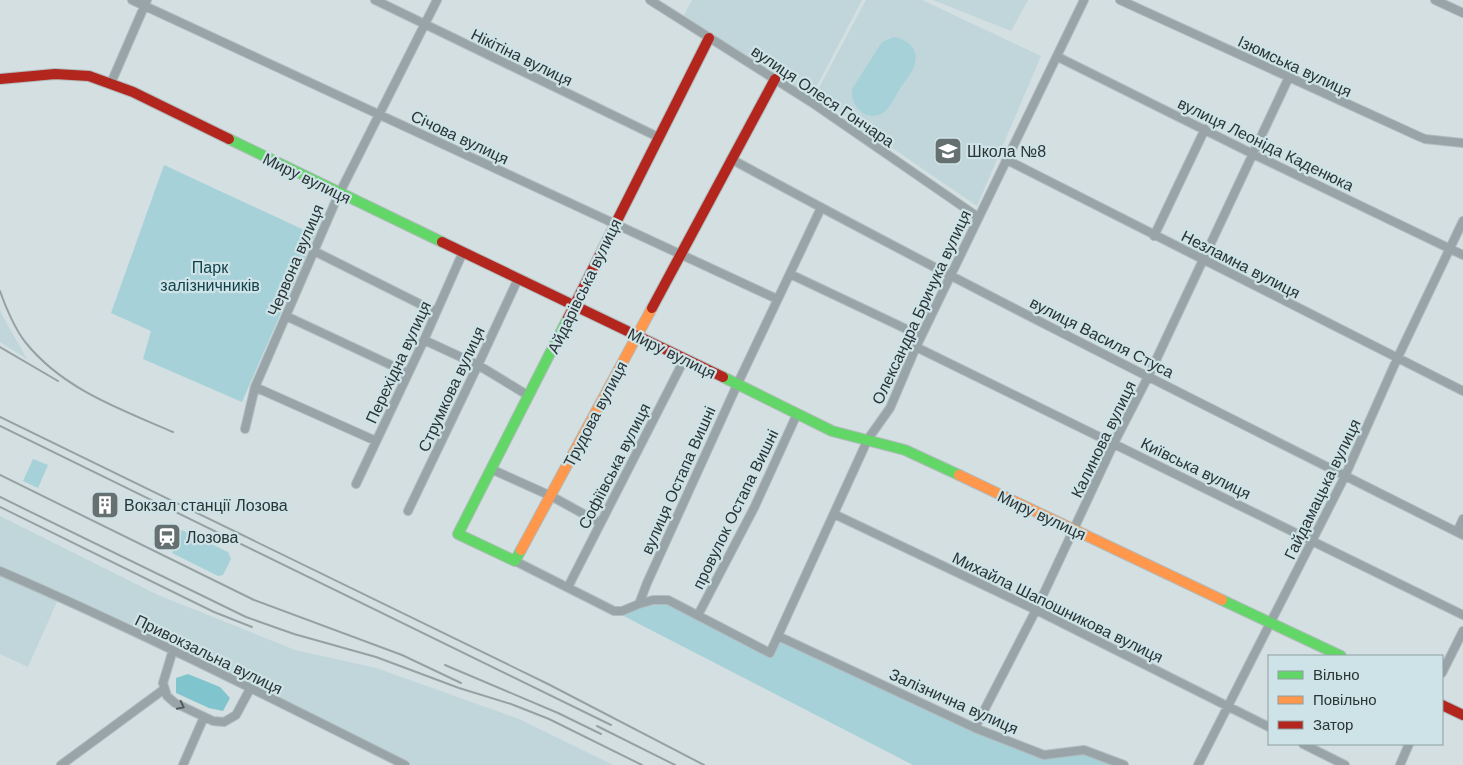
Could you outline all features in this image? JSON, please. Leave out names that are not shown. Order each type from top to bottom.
[{"type":"main road","name":"Айдарівська вулиця","points":[[514,561],[458,534],[709,38]]},
{"type":"main road","name":"Миру вулиця","points":[[0,79],[49,74],[76,74],[111,83],[685,358],[832,431],[905,450],[1339,655]]},
{"type":"main road","name":"Трудова вулиця","points":[[514,561],[638,336],[680,254],[775,79]]},
{"type":"main road","points":[[1443,705],[1463,715]]},
{"type":"street","name":"Січова вулиця","points":[[132,0],[146,3],[380,115],[777,299]]},
{"type":"street","name":"Нікітіна вулиця","points":[[375,0],[658,138]]},
{"type":"street","name":"Червона вулиця","points":[[245,429],[255,386],[339,193],[437,0]]},
{"type":"street","name":"вулиця Олеся Гончара","points":[[650,0],[811,102],[978,217]]},
{"type":"street","name":"Олександра Бричука вулиця","points":[[698,615],[770,652],[868,439],[890,408],[921,336],[1084,0]]},
{"type":"street","name":"Ізюмська вулиця","points":[[1120,0],[1425,139],[1463,143]]},
{"type":"street","points":[[1434,0],[1463,13]]},
{"type":"street","points":[[111,83],[146,3]]},
{"type":"street","name":"вулиця Леоніда Каденюка","points":[[1058,57],[1252,154],[1463,255]]},
{"type":"street","name":"Калинова вулиця","points":[[975,728],[1075,530],[1114,443],[1148,377],[1289,77]]},
{"type":"street","points":[[1154,236],[1205,129]]},
{"type":"street","name":"вулиця Василя Стуса","points":[[731,159],[821,208],[1148,377],[1460,534]]},
{"type":"street","name":"Незламна вулиця","points":[[1007,160],[1463,391]]},
{"type":"street","name":"вулиця Остапа Вишні","points":[[640,604],[647,583],[736,384],[821,208]]},
{"type":"street","name":"Гайдамацька вулиця","points":[[1198,765],[1345,476],[1397,359],[1463,221]]},
{"type":"street","points":[[314,251],[436,312]]},
{"type":"street","name":"Перехідна вулиця","points":[[356,484],[424,340],[462,252]]},
{"type":"street","points":[[790,274],[921,336]]},
{"type":"street","name":"Струмкова вулиця","points":[[408,511],[518,279]]},
{"type":"street","points":[[286,316],[408,373]]},
{"type":"street","points":[[424,340],[478,366],[529,396]]},
{"type":"street","name":"Київська вулиця","points":[[916,347],[1463,615]]},
{"type":"street","name":"Софіївська вулиця","points":[[568,587],[685,358]]},
{"type":"street","points":[[255,386],[376,441]]},
{"type":"street","name":"провулок Остапа Вишні","points":[[698,615],[754,508],[797,414]]},
{"type":"street","points":[[491,468],[551,496],[600,523]]},
{"type":"street","name":"Михайла Шапошникова вулиця","points":[[834,514],[1036,610],[1268,726]]},
{"type":"street","points":[[1460,534],[1463,519]]},
{"type":"street","points":[[514,561],[614,611],[622,611],[653,600],[668,600],[698,615]]},
{"type":"street","name":"Привокзальна вулиця","points":[[0,571],[173,650],[404,765]]},
{"type":"street","points":[[1443,672],[1463,632]]},
{"type":"street","name":"Залізнична вулиця","points":[[778,636],[975,728],[1044,755],[1084,750],[1124,765]]},
{"type":"street","points":[[173,650],[163,679],[164,690],[172,702],[204,717],[220,722],[233,717],[238,712],[250,689]]},
{"type":"street","points":[[61,765],[164,690]]},
{"type":"street","points":[[183,765],[204,717]]},
{"type":"street","points":[[1305,745],[1346,765]]},
{"type":"street","points":[[1400,765],[1409,745]]},
{"type":"shaded area","points":[[692,0],[862,0],[811,97],[683,17]]},
{"type":"shaded area","name":"Школа №8","points":[[866,0],[922,0],[1041,56],[977,206],[815,95]]},
{"type":"shaded area","points":[[933,0],[1028,0],[1011,31]]},
{"type":"shaded area","points":[[0,310],[2,315],[27,359],[0,342]]},
{"type":"shaded area","points":[[0,516],[158,595],[295,650],[376,668],[519,719],[613,765],[405,765],[59,597],[28,667],[0,654]]},
{"type":"shaded area","points":[[188,674],[220,687],[230,698],[223,711],[209,708],[176,693],[176,678]]},
{"type":"green space","points":[[894,37],[907,42],[914,49],[916,58],[914,67],[886,110],[872,116],[857,107],[852,95],[852,89],[882,42]]},
{"type":"green space","name":"Парк залізничників","points":[[164,165],[315,235],[242,402],[143,359],[151,331],[111,313]]},
{"type":"green space","points":[[33,459],[48,465],[38,488],[23,481]]},
{"type":"green space","points":[[182,530],[228,552],[231,559],[223,575],[218,576],[172,553]]},
{"type":"green space","points":[[660,599],[770,652],[778,636],[1044,755],[1084,750],[1124,765],[913,765],[614,611]]},
{"type":"railway","points":[[0,291],[22,338],[57,373],[113,406],[173,432]]},
{"type":"railway","points":[[0,347],[58,381]]},
{"type":"railway","points":[[0,417],[548,684],[704,765]]},
{"type":"railway","points":[[0,426],[611,725]]},
{"type":"railway","points":[[0,475],[254,600],[402,655],[461,683]]},
{"type":"railway","points":[[0,497],[246,617],[294,634],[376,657],[459,688],[511,704],[549,719],[642,765]]},
{"type":"railway","points":[[0,507],[214,612],[252,627]]},
{"type":"railway","points":[[445,665],[558,713],[601,734]]},
{"type":"railway","points":[[597,726],[675,765]]},
{"type":"traffic: fast","points":[[229,139],[442,242]]},
{"type":"traffic: fast","points":[[521,550],[515,561],[458,534],[568,318]]},
{"type":"traffic: fast","points":[[723,377],[832,431],[905,450],[959,475]]},
{"type":"traffic: fast","points":[[1222,600],[1339,655]]},
{"type":"traffic: slow","points":[[521,550],[652,308]]},
{"type":"traffic: slow","points":[[959,475],[1222,600]]},
{"type":"traffic: jam","points":[[568,318],[709,38]]},
{"type":"traffic: jam","points":[[0,79],[55,74],[89,76],[133,92],[229,139]]},
{"type":"traffic: jam","points":[[652,308],[775,79]]},
{"type":"traffic: jam","points":[[442,242],[723,377]]},
{"type":"traffic: jam","points":[[1443,705],[1463,715]]},
{"type":"place","name":"Школа №8","points":[[948,151]]},
{"type":"place","name":"Вокзал станції Лозова","points":[[105,505]]},
{"type":"place","name":"Лозова","points":[[167,537]]}]
